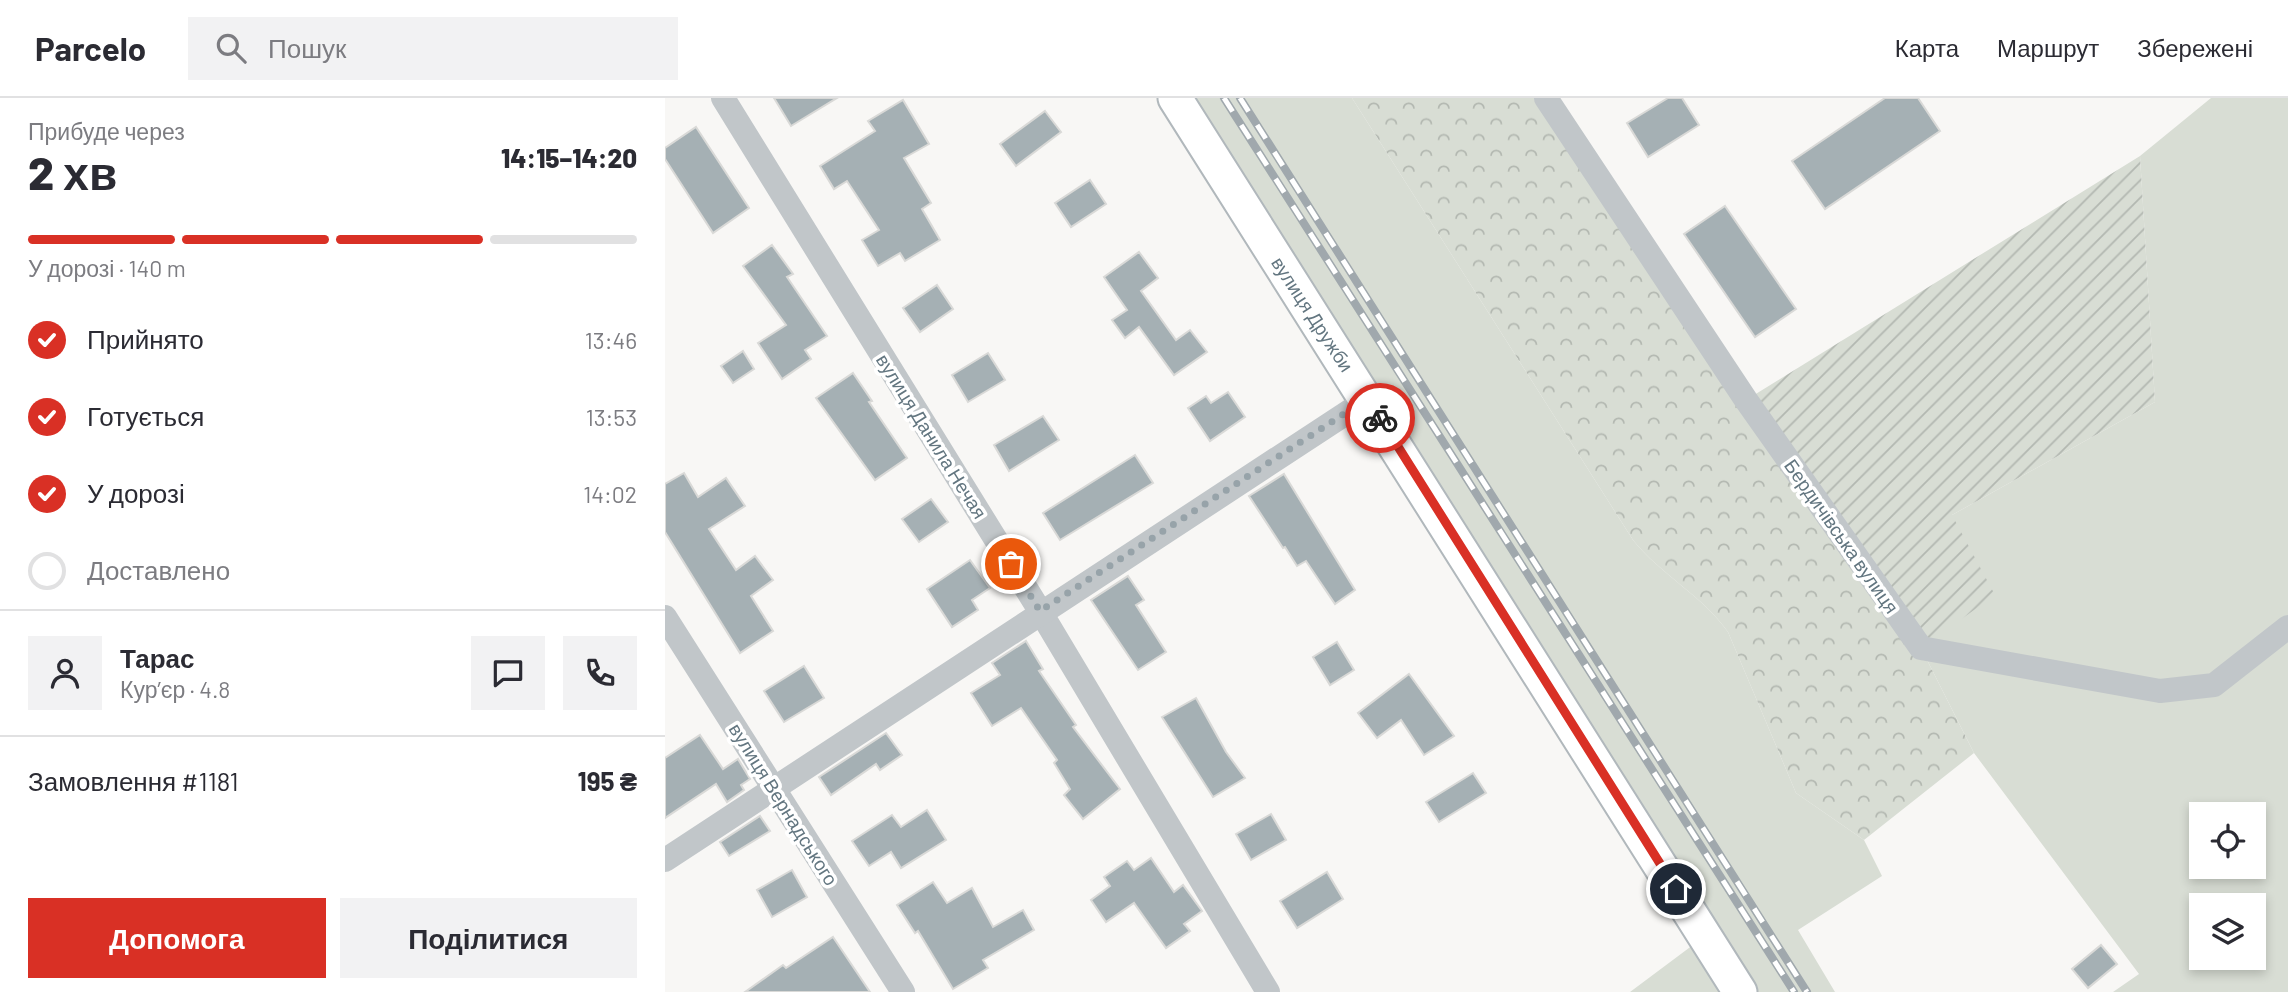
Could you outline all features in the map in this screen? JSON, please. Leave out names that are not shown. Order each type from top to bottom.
[{"type":"street","name":"вулиця Данила Нечая","points":[[723,98],[1040,611],[1268,992]]},
{"type":"street","name":"вулиця Дружби","points":[[1175,98],[1740,992]]},
{"type":"street","name":"Бердичівська вулиця","points":[[1546,98],[1746,400],[1921,648],[2160,691],[2214,685],[2288,626]]},
{"type":"street","points":[[665,860],[1040,611],[1367,399]]},
{"type":"street","name":"вулиця Вернадського","points":[[665,617],[904,992]]},
{"type":"green space","points":[[1175,98],[1352,98],[1633,540],[1656,564],[1707,607],[1728,632],[1796,793],[1864,840],[1882,876],[1798,930],[1835,992],[1630,992],[1705,936]]},
{"type":"green space","points":[[1352,98],[1546,98],[1921,648],[1974,753],[1864,840],[1796,793],[1728,632],[1707,607],[1656,564],[1633,540]]},
{"type":"green space","points":[[2211,98],[2288,98],[2288,992],[2113,992],[2139,974],[1974,753],[1921,648],[1952,515],[2155,402],[2140,156]]},
{"type":"green space","points":[[2140,156],[2155,402],[1952,515],[1995,595],[1921,648],[1746,400]]},
{"type":"building","points":[[774,98],[837,98],[791,126]]},
{"type":"building","points":[[1668,98],[1682,98],[1699,125],[1648,157],[1627,123]]},
{"type":"building","points":[[1885,98],[1918,98],[1940,131],[1825,209],[1792,161]]},
{"type":"building","points":[[903,100],[929,144],[904,158],[931,203],[922,209],[940,240],[905,261],[900,253],[878,266],[862,240],[879,230],[847,181],[834,189],[820,166],[875,131],[868,121]]},
{"type":"building","points":[[1045,111],[1061,132],[1016,166],[1000,144]]},
{"type":"building","points":[[696,127],[749,208],[713,233],[665,159],[665,148]]},
{"type":"building","points":[[1090,180],[1106,204],[1071,227],[1055,203]]},
{"type":"building","points":[[1725,206],[1796,309],[1755,337],[1684,234]]},
{"type":"building","points":[[772,245],[793,274],[787,277],[827,336],[805,350],[811,359],[782,379],[758,343],[786,325],[743,266]]},
{"type":"building","points":[[1139,252],[1158,278],[1141,291],[1176,340],[1190,330],[1207,352],[1174,375],[1139,327],[1125,338],[1112,320],[1127,310],[1104,277]]},
{"type":"building","points":[[937,285],[953,309],[920,332],[903,308]]},
{"type":"building","points":[[743,351],[754,369],[733,383],[721,366]]},
{"type":"building","points":[[988,353],[1005,380],[968,402],[952,375]]},
{"type":"building","points":[[853,373],[907,458],[875,480],[816,398]]},
{"type":"building","points":[[1228,392],[1245,417],[1210,441],[1188,408],[1206,396],[1211,403]]},
{"type":"building","points":[[1043,416],[1059,440],[1009,471],[994,445]]},
{"type":"building","points":[[1135,455],[1153,483],[1060,540],[1043,513]]},
{"type":"building","points":[[684,473],[698,497],[726,478],[745,506],[709,529],[736,570],[755,556],[773,580],[751,596],[773,631],[740,653],[665,532],[665,484]]},
{"type":"building","points":[[1284,474],[1355,590],[1335,604],[1306,561],[1297,566],[1249,496]]},
{"type":"building","points":[[931,499],[948,522],[919,542],[902,519]]},
{"type":"building","points":[[970,560],[990,588],[972,600],[978,610],[952,627],[927,589]]},
{"type":"building","points":[[1128,576],[1144,600],[1136,605],[1166,652],[1138,670],[1091,600]]},
{"type":"building","points":[[1026,641],[1043,669],[1039,671],[1076,725],[1073,727],[1120,789],[1083,819],[1064,795],[1070,789],[1054,763],[1057,760],[1021,708],[992,726],[971,693],[1000,675],[992,663]]},
{"type":"building","points":[[1337,642],[1354,670],[1330,685],[1313,657]]},
{"type":"building","points":[[804,666],[824,698],[784,722],[764,691]]},
{"type":"building","points":[[1409,674],[1454,736],[1424,755],[1401,720],[1377,738],[1358,713]]},
{"type":"building","points":[[1196,698],[1226,752],[1245,778],[1213,797],[1162,717]]},
{"type":"building","points":[[886,733],[902,755],[880,770],[876,764],[831,795],[819,777]]},
{"type":"building","points":[[700,735],[723,769],[738,759],[750,779],[741,785],[744,790],[727,802],[716,784],[665,818],[665,758]]},
{"type":"building","points":[[1473,773],[1486,793],[1439,822],[1426,802]]},
{"type":"building","points":[[927,810],[946,840],[901,868],[891,852],[869,866],[852,841],[892,815],[901,827]]},
{"type":"building","points":[[1271,814],[1286,840],[1251,860],[1236,834]]},
{"type":"building","points":[[760,816],[770,831],[729,856],[720,842]]},
{"type":"building","points":[[1151,858],[1174,892],[1183,885],[1202,911],[1184,924],[1190,931],[1166,948],[1134,903],[1106,922],[1091,900],[1110,886],[1104,877],[1127,861],[1134,870]]},
{"type":"building","points":[[792,870],[807,897],[772,917],[757,890]]},
{"type":"building","points":[[1327,872],[1343,899],[1297,928],[1280,901]]},
{"type":"building","points":[[933,882],[947,903],[972,888],[993,927],[1023,910],[1034,930],[983,960],[988,968],[953,989],[918,931],[915,933],[897,905]]},
{"type":"building","points":[[833,937],[870,992],[745,992],[783,965],[786,968]]},
{"type":"building","points":[[2101,945],[2117,964],[2088,988],[2072,969]]},
{"type":"railway","points":[[1224,98],[1794,992]]},
{"type":"railway","points":[[1240,98],[1807,992]]},
{"type":"way so far","points":[[1011,564],[1040,611],[1367,399],[1380,418]]},
{"type":"route","points":[[1380,418],[1676,889]]}]
